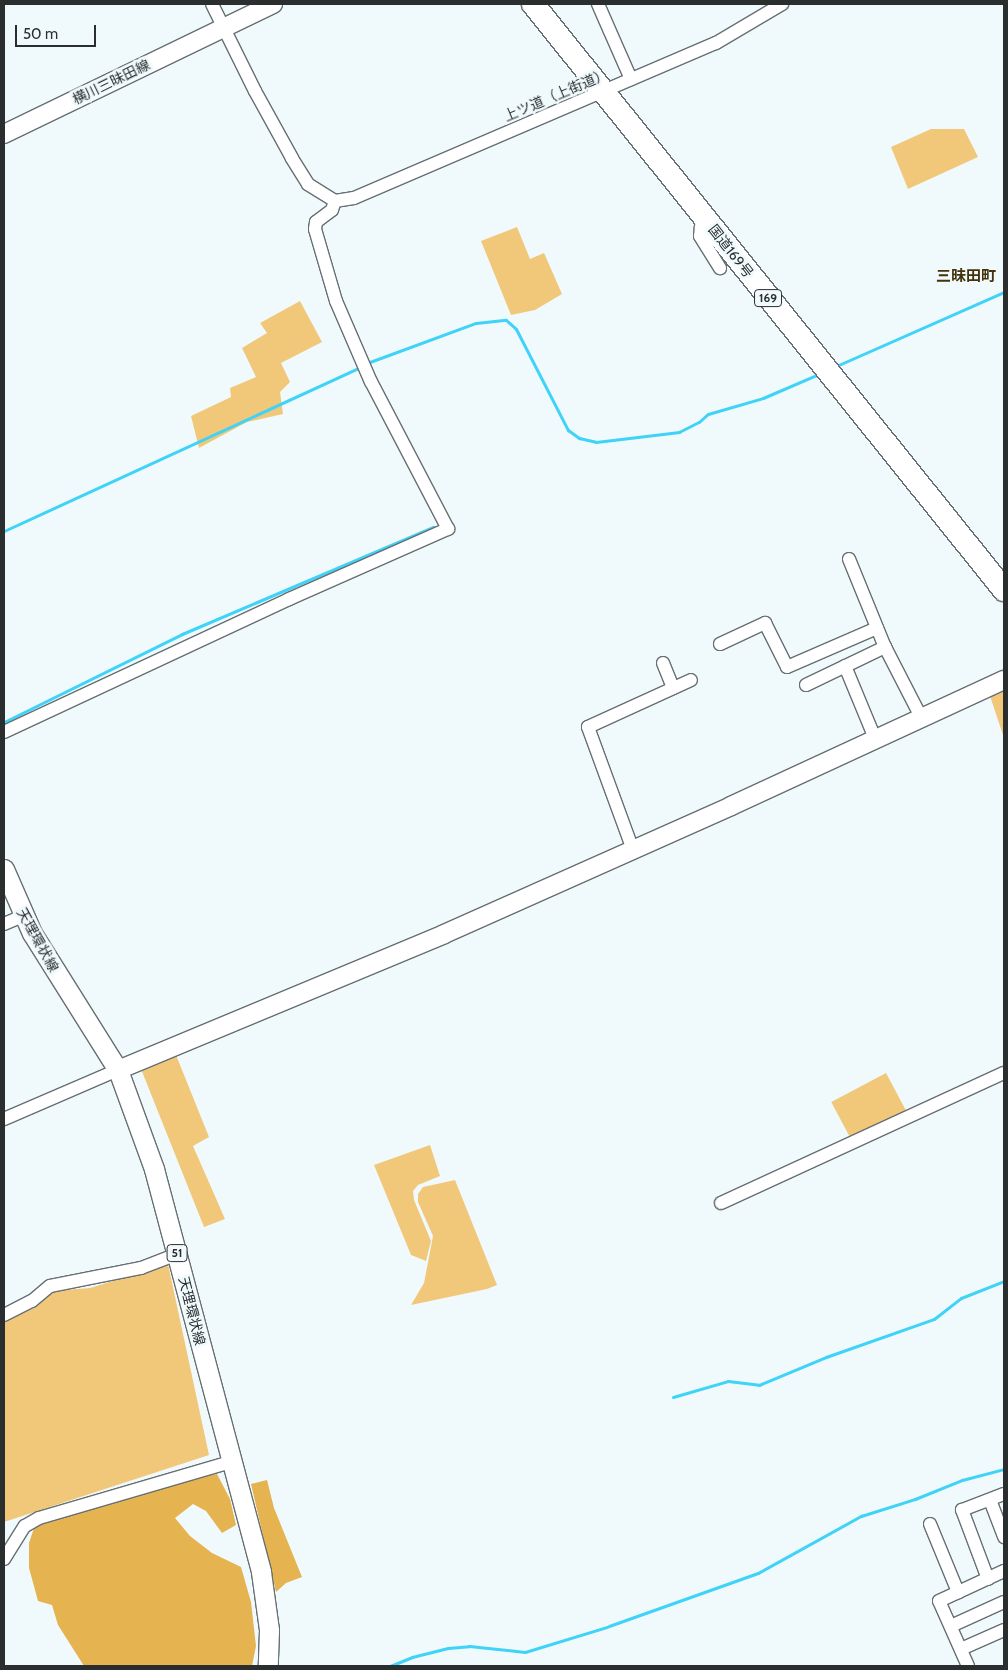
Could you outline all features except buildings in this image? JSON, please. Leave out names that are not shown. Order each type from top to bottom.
[{"type":"highway","name":"国道169号","points":[[533,4],[1004,590]]},
{"type":"main road","name":"天理環状線","points":[[4,869],[23,916],[118,1070],[154,1169],[178,1254],[260,1572],[268,1630],[268,1666]]},
{"type":"street","points":[[4,732],[280,603],[448,529],[399,438],[336,301],[315,229],[316,222],[332,210],[335,201],[308,184],[255,91],[212,4]]},
{"type":"street","name":"横川三昧田線","points":[[4,134],[273,4]]},
{"type":"street","points":[[598,4],[631,79]]},
{"type":"street","name":"上ツ道（上街道）","points":[[335,201],[354,198],[470,146],[716,43],[782,4]]},
{"type":"street","points":[[708,222],[701,227],[700,236],[720,268]]},
{"type":"street","points":[[850,559],[885,647],[922,718]]},
{"type":"street","points":[[720,644],[766,623],[787,668],[877,628]]},
{"type":"street","points":[[806,685],[885,647]]},
{"type":"street","points":[[663,663],[673,688]]},
{"type":"street","points":[[846,666],[876,740]]},
{"type":"street","points":[[633,850],[588,727],[691,680]]},
{"type":"street","points":[[4,1119],[444,934],[876,740],[1004,680]]},
{"type":"street","points":[[4,924],[23,916]]},
{"type":"street","points":[[721,1203],[1004,1073]]},
{"type":"street","points":[[4,1315],[32,1301],[50,1286],[141,1268],[178,1254]]},
{"type":"street","points":[[4,1559],[25,1526],[39,1518],[231,1462]]},
{"type":"street","points":[[988,1579],[962,1510],[1004,1494]]},
{"type":"street","points":[[990,1500],[1004,1537]]},
{"type":"street","points":[[930,1524],[958,1592]]},
{"type":"street","points":[[968,1666],[939,1600],[1004,1572]]},
{"type":"street","points":[[951,1626],[1004,1602]]},
{"type":"street","points":[[961,1650],[1004,1630]]},
{"type":"shaded area","points":[[931,129],[964,129],[978,157],[908,189],[891,147]]},
{"type":"shaded area","points":[[517,227],[530,259],[544,253],[562,294],[535,310],[511,315],[481,241]]},
{"type":"shaded area","points":[[300,301],[322,342],[281,363],[290,382],[280,392],[283,414],[247,422],[199,448],[191,416],[231,397],[230,388],[256,377],[242,348],[267,333],[260,323]]},
{"type":"shaded area","points":[[1004,689],[1004,738],[990,696]]},
{"type":"shaded area","points":[[176,1055],[209,1137],[193,1146],[225,1219],[204,1227],[141,1069]]},
{"type":"shaded area","points":[[886,1073],[906,1110],[851,1139],[831,1102]]},
{"type":"shaded area","points":[[430,1145],[440,1176],[418,1185],[413,1191],[414,1200],[431,1241],[426,1261],[411,1255],[374,1165]]},
{"type":"shaded area","points":[[455,1180],[497,1285],[487,1289],[411,1305],[424,1283],[433,1236],[418,1202],[418,1194],[423,1187]]},
{"type":"shaded area","points":[[168,1264],[209,1455],[4,1522],[4,1322],[34,1308],[52,1291],[90,1288]]},
{"type":"shaded area","points":[[217,1474],[230,1499],[236,1525],[222,1533],[206,1511],[193,1504],[175,1518],[190,1536],[212,1553],[241,1567],[251,1602],[256,1646],[252,1666],[84,1666],[58,1625],[52,1605],[38,1601],[29,1568],[29,1543],[34,1528],[48,1520]]},
{"type":"shaded area","points":[[267,1480],[274,1508],[302,1577],[286,1583],[276,1592],[251,1484]]},
{"type":"waterway","points":[[834,367],[1004,292]]},
{"type":"waterway","points":[[367,363],[476,323],[506,320],[516,329],[568,430],[579,438],[596,442],[679,432],[699,422],[708,414],[763,398],[819,374]]},
{"type":"waterway","points":[[4,531],[362,366]]},
{"type":"waterway","points":[[4,722],[182,634],[433,527]]},
{"type":"waterway","points":[[673,1397],[728,1381],[759,1385],[826,1357],[934,1319],[961,1298],[1004,1281]]},
{"type":"waterway","points":[[609,1626],[758,1573],[861,1516],[915,1499],[962,1480],[1004,1469]]},
{"type":"waterway","points":[[390,1666],[412,1657],[448,1648],[469,1646],[525,1652],[607,1627]]},
{"type":"district","name":"三昧田町","points":[[966,277]]}]
